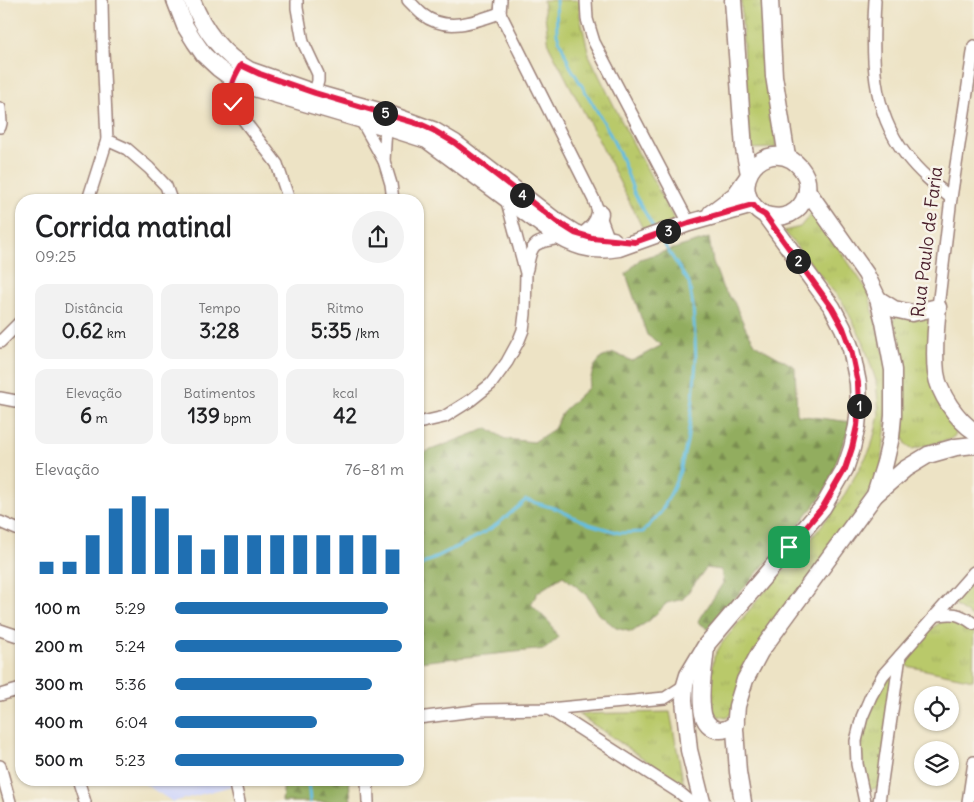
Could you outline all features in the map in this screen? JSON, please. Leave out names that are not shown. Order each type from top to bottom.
[{"type":"street","points":[[90,194],[107,140],[102,0]]},
{"type":"street","points":[[176,0],[185,26],[194,42],[218,68],[260,74],[313,99],[387,120],[422,125],[438,132],[455,143],[560,238],[588,249],[638,241],[689,223],[759,210],[774,217],[784,216],[800,207],[805,199],[807,190],[805,174],[794,161],[786,157],[771,156],[764,158],[758,162],[735,194],[689,223]]},
{"type":"street","points":[[192,0],[208,31],[228,55],[237,72],[230,92],[233,104],[277,164],[287,194]]},
{"type":"street","points":[[297,0],[303,42],[318,74],[313,99]]},
{"type":"street","points":[[408,0],[423,15],[437,22],[454,25],[477,21],[500,13]]},
{"type":"street","points":[[501,0],[500,13],[594,200],[610,244]]},
{"type":"street","points":[[586,0],[587,19],[594,42],[689,223]]},
{"type":"street","points":[[702,802],[689,750],[684,700],[685,685],[693,665],[706,645],[823,507],[845,469],[857,426],[859,406],[858,383],[851,350],[843,328],[832,308],[748,197],[746,188],[748,176],[744,149],[733,0]]},
{"type":"street","points":[[770,0],[774,76],[786,157]]},
{"type":"street","points":[[875,0],[874,70],[880,103],[887,124],[906,155],[951,198]]},
{"type":"street","name":"Rua Paulo de Faria","points":[[968,439],[947,401],[937,376],[936,356],[938,307],[951,198],[974,46]]},
{"type":"street","points":[[0,108],[0,127]]},
{"type":"street","points":[[363,114],[384,161],[392,194]]},
{"type":"street","points":[[384,161],[387,120]]},
{"type":"street","points":[[107,140],[127,149],[149,168],[166,186],[169,194]]},
{"type":"street","points":[[807,190],[866,274],[878,299],[884,322],[893,370],[893,416],[885,463],[875,495]]},
{"type":"street","points":[[509,193],[575,233],[610,244]]},
{"type":"street","points":[[509,193],[526,274]]},
{"type":"street","points":[[583,236],[596,225],[600,213]]},
{"type":"street","points":[[424,422],[444,417],[471,400],[491,384],[507,362],[523,330],[526,274],[533,246],[539,242],[560,238]]},
{"type":"street","points":[[878,299],[894,309],[912,312],[938,307]]},
{"type":"street","points":[[0,342],[15,327]]},
{"type":"street","points":[[0,398],[15,401]]},
{"type":"street","points":[[743,802],[738,772],[736,723],[738,706],[745,680],[760,652],[875,495],[905,469],[928,456],[968,439]]},
{"type":"street","points":[[0,522],[15,528]]},
{"type":"street","points":[[865,802],[856,764],[856,741],[862,717],[871,696],[883,675],[974,572]]},
{"type":"street","points":[[934,616],[949,613],[966,618],[974,624]]},
{"type":"street","points":[[0,630],[15,635]]},
{"type":"street","points":[[706,645],[702,695],[704,715],[709,726],[717,730],[726,729],[736,723]]},
{"type":"street","points":[[879,802],[900,656]]},
{"type":"street","points":[[424,717],[482,710],[549,709],[665,698],[685,685]]},
{"type":"street","points":[[0,695],[15,691]]},
{"type":"street","points":[[549,709],[680,793],[691,802]]},
{"type":"street","points":[[968,802],[974,762]]},
{"type":"street","points":[[0,766],[10,802]]},
{"type":"street","points":[[80,786],[85,802]]},
{"type":"street","points":[[235,786],[239,802]]},
{"type":"street","points":[[367,786],[368,802]]},
{"type":"shaded area","points":[[148,786],[232,786],[173,802]]},
{"type":"green space","points":[[543,0],[580,0],[580,16],[589,55],[626,130],[675,221],[646,235],[549,46]]},
{"type":"green space","points":[[741,0],[766,0],[776,148],[748,149]]},
{"type":"green space","points":[[813,211],[868,291],[890,379],[881,473],[731,714],[726,718],[718,716],[712,711],[710,683],[714,657],[722,643],[760,597],[798,556],[842,499],[871,448],[879,415],[876,381],[863,341],[843,303],[784,231],[800,227]]},
{"type":"green space","points":[[709,238],[713,262],[723,289],[734,302],[746,329],[756,345],[795,367],[797,415],[851,422],[825,492],[787,539],[708,629],[698,622],[723,583],[721,570],[706,568],[683,599],[667,603],[650,620],[632,632],[616,628],[599,614],[586,594],[563,576],[538,592],[531,604],[550,623],[558,638],[545,649],[424,661],[424,453],[488,428],[505,439],[534,442],[554,429],[563,411],[588,388],[594,367],[601,358],[614,353],[632,361],[662,345],[647,335],[626,274],[640,259]]},
{"type":"green space","points":[[898,315],[927,315],[931,323],[943,410],[954,427],[956,435],[949,440],[912,449],[907,446],[903,437],[904,377],[900,339],[893,320]]},
{"type":"green space","points":[[974,580],[974,618],[957,607],[953,602]]},
{"type":"green space","points":[[944,620],[961,621],[974,632],[973,680],[907,666],[915,648],[929,630]]},
{"type":"green space","points":[[890,673],[896,677],[879,787],[869,790],[859,744],[882,683]]},
{"type":"green space","points":[[670,712],[684,786],[578,714]]},
{"type":"green space","points":[[283,786],[350,786],[351,802],[282,802]]},
{"type":"waterway","points":[[556,0],[557,34],[570,66],[606,126],[622,159],[635,195],[655,230]]},
{"type":"waterway","points":[[424,564],[486,531],[526,500],[557,509],[589,524],[620,533],[643,532],[661,512],[680,471],[687,442],[696,361],[693,306],[689,283],[660,238]]},
{"type":"waterway","points":[[309,786],[310,802]]},
{"type":"route","points":[[233,104],[230,92],[233,79],[241,65],[249,70],[315,93],[422,125],[455,143],[556,221],[575,233],[592,238],[635,242],[689,223],[753,205],[765,215],[832,308],[843,328],[851,350],[858,383],[859,406],[857,426],[845,469],[823,507],[789,547]]}]
